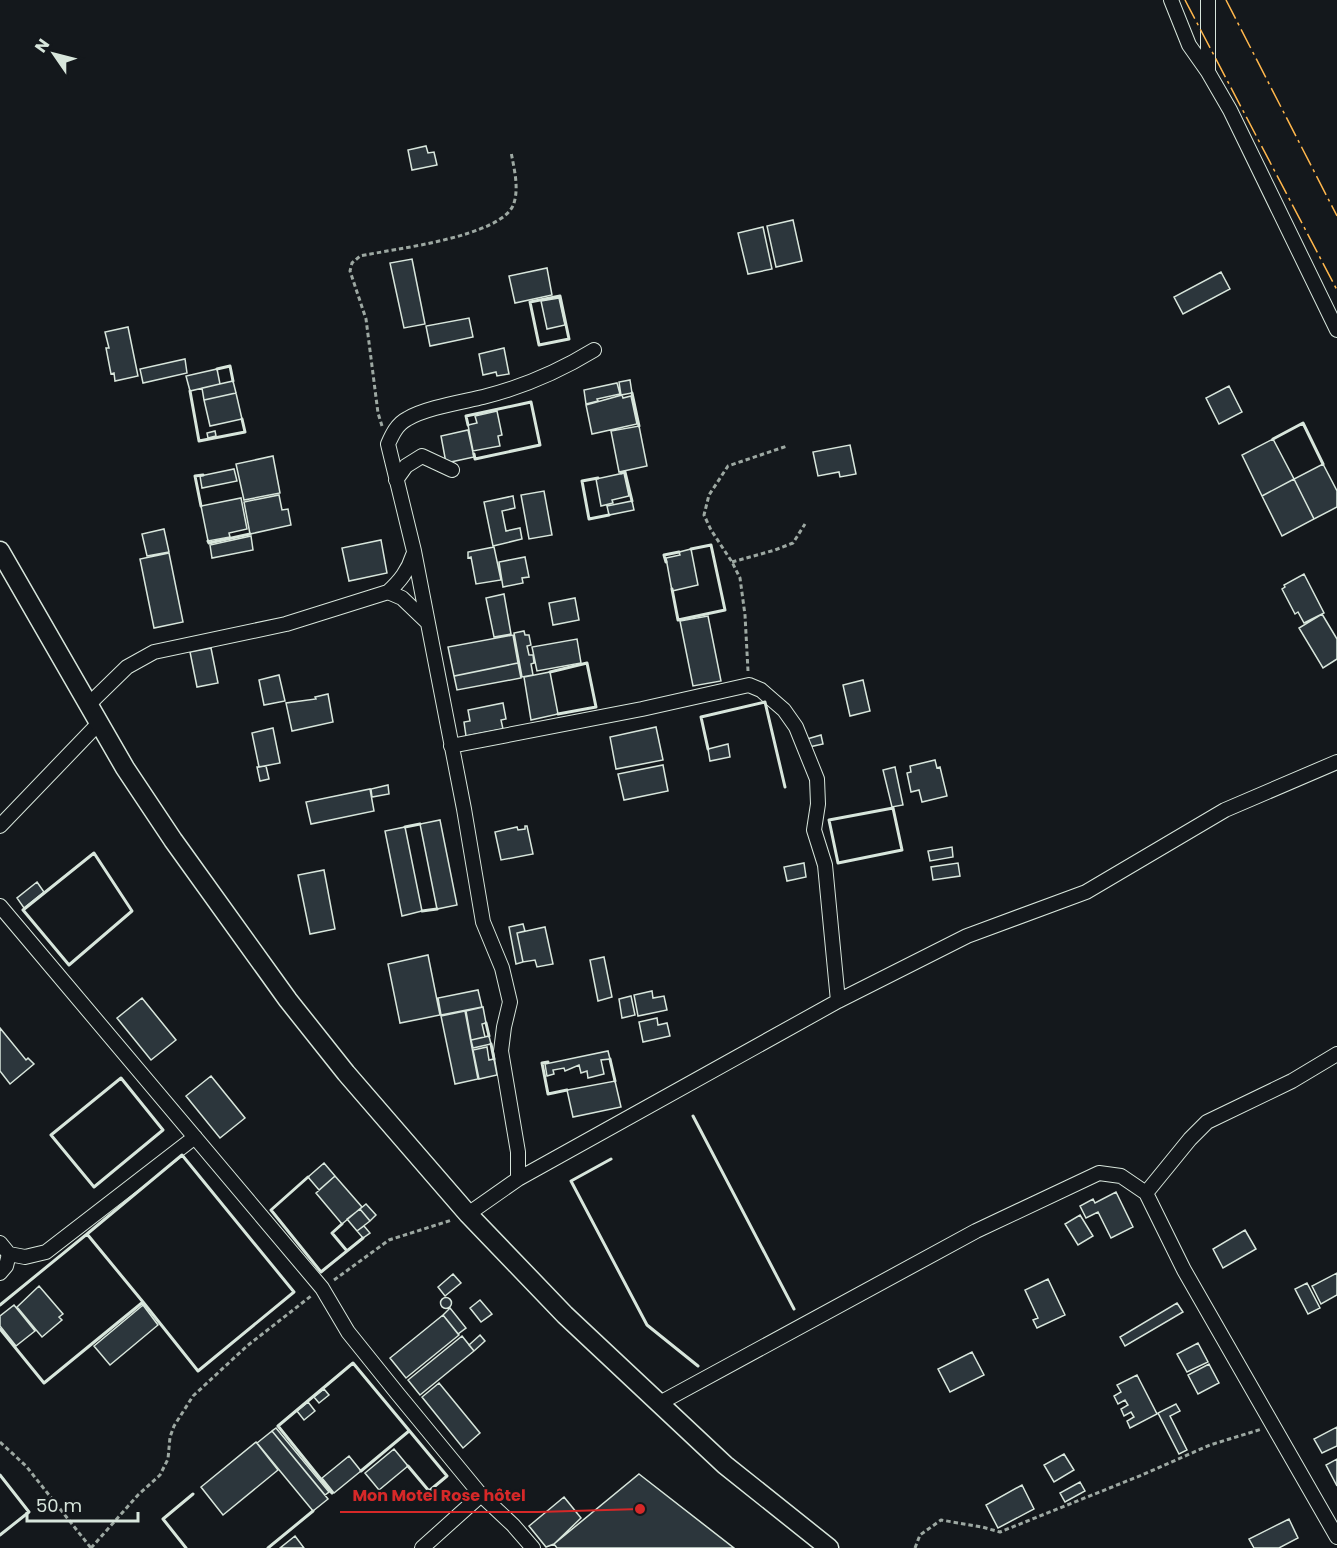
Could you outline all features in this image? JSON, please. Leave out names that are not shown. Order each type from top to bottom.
[{"type":"main road","points":[[0,551],[125,768],[173,840],[288,1000],[346,1072],[468,1214],[565,1315],[658,1404],[733,1471],[829,1548]]},
{"type":"street","points":[[1171,0],[1189,45],[1230,110],[1337,330]]},
{"type":"street","points":[[1208,0],[1208,72]]},
{"type":"street","points":[[518,1179],[518,1152],[501,1051],[510,1002],[502,968],[483,922],[414,551],[388,444],[394,431],[406,419],[443,406],[531,383],[562,369],[594,350]]},
{"type":"street","points":[[396,480],[406,466],[422,456],[452,470]]},
{"type":"street","points":[[88,705],[127,667],[154,652],[286,624],[388,592],[399,582],[409,567],[414,551]]},
{"type":"street","points":[[388,592],[402,598],[427,622]]},
{"type":"street","points":[[452,746],[642,709],[749,685],[761,690],[784,710],[796,727],[817,779],[818,804],[814,830],[825,865],[838,1001]]},
{"type":"street","points":[[0,826],[99,723]]},
{"type":"street","points":[[468,1214],[518,1179],[838,1001],[967,936],[1086,892],[1225,810],[1337,762]]},
{"type":"street","points":[[0,906],[322,1288],[348,1332],[481,1495],[513,1525],[533,1548]]},
{"type":"street","points":[[1146,1193],[1190,1139],[1207,1122],[1292,1081],[1337,1054]]},
{"type":"street","points":[[0,1243],[9,1254],[25,1257],[46,1252],[195,1137]]},
{"type":"street","points":[[658,1404],[976,1231],[1099,1173],[1121,1176],[1146,1193],[1184,1270],[1337,1537]]},
{"type":"street","points":[[0,1273],[6,1266],[9,1254]]},
{"type":"street","points":[[422,1548],[481,1495]]},
{"type":"path","points":[[388,444],[378,413],[366,319],[350,271],[352,263],[360,256],[450,239],[492,225],[514,205],[516,184],[511,152]]},
{"type":"path","points":[[749,685],[745,615],[740,578],[704,515],[709,495],[728,466],[788,446]]},
{"type":"path","points":[[732,562],[793,543],[805,524]]},
{"type":"path","points":[[0,1442],[26,1466],[91,1548],[138,1495],[160,1475],[168,1459],[170,1437],[174,1426],[193,1396],[247,1346],[389,1240],[468,1214]]},
{"type":"path","points":[[915,1548],[920,1535],[941,1520],[1000,1532],[1210,1445],[1272,1426]]},
{"type":"building","points":[[426,146],[428,153],[434,152],[437,165],[412,170],[408,150]]},
{"type":"building","points":[[793,220],[802,261],[776,267],[767,226]]},
{"type":"building","points":[[763,227],[772,269],[748,274],[738,233]]},
{"type":"building","points":[[412,259],[425,324],[404,328],[390,263]]},
{"type":"building","points":[[547,268],[552,295],[515,303],[509,276]]},
{"type":"building","points":[[1221,272],[1230,289],[1183,314],[1174,297]]},
{"type":"building","points":[[559,298],[565,325],[547,329],[541,301]]},
{"type":"building","points":[[469,318],[473,337],[430,346],[426,326]]},
{"type":"building","points":[[128,327],[138,376],[115,381],[114,373],[111,374],[105,332]]},
{"type":"building","points":[[504,348],[509,374],[497,376],[496,372],[483,375],[479,354]]},
{"type":"building","points":[[185,359],[187,373],[143,383],[140,369]]},
{"type":"building","points":[[217,369],[220,384],[190,391],[186,376]]},
{"type":"building","points":[[630,380],[632,393],[621,395],[619,382]]},
{"type":"building","points":[[233,381],[236,393],[204,400],[202,388]]},
{"type":"building","points":[[617,383],[620,394],[586,404],[584,390]]},
{"type":"building","points":[[1229,386],[1242,412],[1219,424],[1206,398]]},
{"type":"building","points":[[236,393],[242,419],[210,426],[204,400]]},
{"type":"building","points":[[622,395],[623,398],[631,396],[637,424],[592,434],[586,405]]},
{"type":"building","points":[[497,411],[502,435],[498,436],[500,446],[473,451],[468,425],[477,423],[475,416]]},
{"type":"building","points":[[639,426],[647,466],[619,472],[611,431]]},
{"type":"building","points":[[468,430],[474,457],[446,463],[441,436]]},
{"type":"building","points":[[215,431],[216,436],[208,438],[207,433]]},
{"type":"building","points":[[1273,439],[1294,479],[1262,496],[1242,455]]},
{"type":"building","points":[[850,445],[856,474],[840,477],[839,472],[818,476],[813,452]]},
{"type":"building","points":[[273,456],[280,493],[244,500],[236,464]]},
{"type":"building","points":[[1323,464],[1337,491],[1337,507],[1314,519],[1294,479]]},
{"type":"building","points":[[234,469],[237,481],[202,488],[200,476]]},
{"type":"building","points":[[624,473],[629,496],[612,500],[613,503],[601,506],[596,479]]},
{"type":"building","points":[[1294,479],[1314,519],[1282,536],[1262,496]]},
{"type":"building","points":[[544,491],[552,535],[529,539],[521,495]]},
{"type":"building","points":[[279,495],[282,510],[288,509],[291,525],[250,534],[244,502]]},
{"type":"building","points":[[513,496],[515,508],[502,511],[506,531],[520,528],[522,539],[493,546],[484,502]]},
{"type":"building","points":[[241,498],[247,529],[229,533],[230,537],[208,541],[201,506]]},
{"type":"building","points":[[632,501],[634,510],[609,515],[607,506]]},
{"type":"building","points":[[164,529],[169,552],[147,556],[142,534]]},
{"type":"building","points":[[251,536],[253,550],[212,558],[210,545]]},
{"type":"building","points":[[381,540],[387,573],[349,581],[342,548]]},
{"type":"building","points":[[494,547],[501,580],[476,584],[468,552]]},
{"type":"building","points":[[691,549],[698,585],[672,591],[666,558],[680,555],[679,552]]},
{"type":"building","points":[[169,553],[183,622],[154,628],[140,559]]},
{"type":"building","points":[[525,557],[529,577],[522,578],[523,583],[503,587],[499,562]]},
{"type":"building","points":[[1304,574],[1324,613],[1304,623],[1298,612],[1295,614],[1282,589],[1284,585]]},
{"type":"building","points":[[504,594],[511,634],[494,637],[486,598]]},
{"type":"building","points":[[575,598],[579,620],[553,625],[549,603]]},
{"type":"building","points":[[1322,614],[1337,639],[1337,659],[1323,668],[1299,628]]},
{"type":"building","points":[[708,616],[721,681],[693,686],[680,621]]},
{"type":"building","points":[[524,631],[525,635],[529,635],[531,645],[527,646],[529,655],[533,655],[534,663],[531,664],[533,675],[522,677],[514,633]]},
{"type":"building","points":[[513,635],[518,663],[454,676],[448,647]]},
{"type":"building","points":[[577,639],[581,663],[537,671],[532,647]]},
{"type":"building","points":[[211,648],[218,683],[197,687],[190,652]]},
{"type":"building","points":[[518,663],[521,678],[457,690],[454,676]]},
{"type":"building","points":[[550,672],[558,714],[531,720],[524,677]]},
{"type":"building","points":[[279,675],[285,701],[264,705],[259,680]]},
{"type":"building","points":[[863,680],[870,711],[850,716],[843,685]]},
{"type":"building","points":[[328,694],[333,722],[292,731],[286,703],[316,699],[315,697]]},
{"type":"building","points":[[503,703],[506,719],[501,720],[503,729],[466,736],[464,722],[470,721],[468,710]]},
{"type":"building","points":[[656,727],[663,760],[616,769],[610,737]]},
{"type":"building","points":[[273,728],[280,763],[259,767],[252,733]]},
{"type":"building","points":[[821,735],[823,744],[809,747],[807,739]]},
{"type":"building","points":[[728,744],[730,757],[710,761],[708,749]]},
{"type":"building","points":[[935,760],[937,768],[940,767],[947,796],[922,802],[919,790],[911,792],[907,773],[911,772],[910,766]]},
{"type":"building","points":[[663,765],[668,791],[624,800],[618,774]]},
{"type":"building","points":[[266,766],[269,779],[260,781],[257,767]]},
{"type":"building","points":[[895,767],[903,805],[892,807],[883,770]]},
{"type":"building","points":[[388,785],[389,794],[372,797],[371,789]]},
{"type":"building","points":[[370,789],[374,811],[311,824],[306,802]]},
{"type":"building","points":[[440,820],[457,905],[437,909],[420,824]]},
{"type":"building","points":[[527,826],[533,854],[501,860],[495,832],[517,827],[518,830],[525,829]]},
{"type":"building","points":[[405,827],[422,911],[402,916],[385,831]]},
{"type":"building","points":[[952,847],[953,857],[930,861],[928,851]]},
{"type":"building","points":[[804,863],[806,877],[787,881],[784,867]]},
{"type":"building","points":[[958,863],[960,876],[933,880],[931,867]]},
{"type":"building","points":[[324,870],[335,929],[310,934],[298,875]]},
{"type":"building","points":[[37,882],[44,892],[24,908],[17,898]]},
{"type":"building","points":[[523,924],[525,931],[517,933],[523,962],[516,964],[509,927]]},
{"type":"building","points":[[545,927],[553,964],[537,967],[535,960],[523,962],[517,933]]},
{"type":"building","points":[[428,955],[440,1015],[400,1023],[388,964]]},
{"type":"building","points":[[604,957],[612,997],[598,1001],[590,960]]},
{"type":"building","points":[[478,990],[482,1007],[441,1015],[438,998]]},
{"type":"building","points":[[652,991],[653,998],[664,996],[667,1010],[638,1016],[634,995]]},
{"type":"building","points":[[631,996],[635,1015],[622,1018],[619,999]]},
{"type":"building","points":[[142,998],[176,1040],[151,1060],[117,1018]]},
{"type":"building","points":[[483,1007],[486,1023],[482,1024],[485,1037],[471,1040],[466,1011]]},
{"type":"building","points":[[465,1011],[478,1079],[455,1084],[441,1016]]},
{"type":"building","points":[[657,1018],[658,1025],[667,1023],[670,1036],[643,1042],[639,1022]]},
{"type":"building","points":[[0,1028],[26,1060],[28,1058],[34,1064],[10,1084],[0,1071]]},
{"type":"building","points":[[489,1036],[491,1044],[473,1048],[471,1040]]},
{"type":"building","points":[[487,1047],[489,1060],[494,1059],[497,1075],[479,1079],[473,1050]]},
{"type":"building","points":[[608,1051],[610,1059],[601,1060],[604,1074],[588,1078],[587,1071],[581,1073],[579,1065],[565,1071],[564,1068],[553,1070],[554,1074],[547,1076],[545,1064]]},
{"type":"building","points":[[211,1076],[245,1118],[220,1138],[186,1096]]},
{"type":"building","points":[[615,1081],[621,1107],[573,1117],[567,1090]]},
{"type":"building","points":[[324,1163],[335,1176],[319,1190],[308,1177]]},
{"type":"building","points":[[335,1176],[362,1207],[342,1224],[316,1193]]},
{"type":"building","points":[[1116,1192],[1133,1227],[1111,1238],[1098,1212],[1086,1218],[1080,1206],[1093,1199],[1095,1203]]},
{"type":"building","points":[[366,1204],[376,1215],[370,1221],[360,1209]]},
{"type":"building","points":[[360,1209],[370,1221],[357,1231],[347,1219]]},
{"type":"building","points":[[1080,1215],[1093,1236],[1078,1245],[1065,1224]]},
{"type":"building","points":[[364,1226],[370,1233],[363,1238],[357,1231]]},
{"type":"building","points":[[1245,1230],[1256,1249],[1223,1268],[1213,1249]]},
{"type":"building","points":[[1337,1273],[1337,1295],[1321,1304],[1312,1286]]},
{"type":"building","points":[[453,1274],[461,1283],[445,1296],[438,1287]]},
{"type":"building","points":[[1048,1279],[1065,1315],[1037,1328],[1033,1320],[1038,1318],[1025,1290]]},
{"type":"building","points":[[1307,1283],[1320,1308],[1308,1314],[1295,1289]]},
{"type":"building","points":[[39,1286],[63,1314],[59,1317],[62,1320],[42,1337],[17,1307]]},
{"type":"building","points":[[446,1297],[452,1303],[446,1309],[440,1303]]},
{"type":"building","points":[[480,1300],[492,1314],[481,1322],[470,1308]]},
{"type":"building","points":[[1177,1303],[1183,1312],[1125,1346],[1120,1337]]},
{"type":"building","points":[[14,1305],[35,1331],[16,1346],[0,1326],[0,1316]]},
{"type":"building","points":[[143,1305],[158,1325],[110,1365],[94,1346]]},
{"type":"building","points":[[450,1308],[466,1328],[458,1334],[443,1315]]},
{"type":"building","points":[[443,1315],[459,1335],[406,1378],[390,1358]]},
{"type":"building","points":[[480,1335],[485,1341],[474,1351],[469,1345]]},
{"type":"building","points":[[462,1336],[474,1351],[420,1395],[408,1380]]},
{"type":"building","points":[[1198,1343],[1208,1362],[1187,1372],[1177,1354]]},
{"type":"building","points":[[972,1352],[984,1375],[950,1392],[938,1369]]},
{"type":"building","points":[[1209,1364],[1219,1383],[1198,1394],[1188,1375]]},
{"type":"building","points":[[1137,1375],[1157,1414],[1130,1428],[1127,1421],[1134,1417],[1131,1412],[1124,1416],[1121,1409],[1128,1405],[1125,1400],[1118,1404],[1114,1396],[1121,1392],[1117,1385]]},
{"type":"building","points":[[439,1383],[480,1433],[463,1448],[422,1397]]},
{"type":"building","points":[[324,1389],[329,1395],[319,1403],[314,1397]]},
{"type":"building","points":[[308,1402],[315,1411],[304,1420],[297,1411]]},
{"type":"building","points":[[1176,1404],[1180,1411],[1170,1416],[1187,1450],[1179,1454],[1158,1413]]},
{"type":"building","points":[[1337,1427],[1337,1446],[1322,1453],[1314,1439]]},
{"type":"building","points":[[276,1428],[329,1492],[325,1495],[272,1431]]},
{"type":"building","points":[[272,1431],[328,1499],[313,1511],[257,1443]]},
{"type":"building","points":[[256,1442],[278,1470],[223,1515],[201,1487]]},
{"type":"building","points":[[394,1449],[408,1466],[379,1490],[365,1473]]},
{"type":"building","points":[[1064,1454],[1074,1470],[1054,1482],[1044,1465]]},
{"type":"building","points":[[349,1456],[361,1471],[334,1493],[322,1478]]},
{"type":"building","points":[[1337,1459],[1337,1486],[1326,1465]]},
{"type":"building","points":[[639,1474],[734,1548],[557,1548],[554,1544]]},
{"type":"building","points":[[1080,1482],[1085,1491],[1065,1502],[1060,1493]]},
{"type":"building","points":[[1022,1485],[1034,1509],[998,1528],[986,1505]]},
{"type":"building","points":[[564,1497],[581,1518],[554,1544],[546,1547],[529,1526]]},
{"type":"building","points":[[1289,1519],[1298,1538],[1279,1548],[1254,1548],[1249,1539]]},
{"type":"building","points":[[295,1536],[304,1548],[280,1548]]},
{"type":"wall","points":[[560,296],[569,339],[539,345],[530,302],[560,296]]},
{"type":"wall","points":[[217,369],[230,366],[233,381]]},
{"type":"wall","points":[[190,391],[199,441],[245,432],[242,419]]},
{"type":"wall","points":[[632,393],[639,426]]},
{"type":"wall","points":[[468,425],[466,416],[531,402],[540,445],[475,459],[474,454]]},
{"type":"wall","points":[[1273,439],[1303,423],[1323,464]]},
{"type":"wall","points":[[621,473],[625,472],[632,501]]},
{"type":"wall","points":[[201,506],[195,476],[203,475]]},
{"type":"wall","points":[[598,478],[582,481],[589,519],[609,515]]},
{"type":"wall","points":[[208,541],[209,543],[250,534]]},
{"type":"wall","points":[[672,589],[678,620],[725,610],[711,545],[691,549]]},
{"type":"wall","points":[[666,562],[664,555],[679,552]]},
{"type":"wall","points":[[550,672],[587,663],[596,707],[558,714]]},
{"type":"wall","points":[[708,749],[701,717],[765,702],[785,787]]},
{"type":"wall","points":[[893,808],[902,850],[838,863],[829,820],[893,808]]},
{"type":"wall","points":[[405,827],[420,824]]},
{"type":"wall","points":[[94,853],[132,911],[69,965],[23,910],[94,853]]},
{"type":"wall","points":[[422,911],[437,909]]},
{"type":"wall","points":[[486,1023],[489,1036]]},
{"type":"wall","points":[[491,1044],[494,1059]]},
{"type":"wall","points":[[610,1059],[615,1081]]},
{"type":"wall","points":[[548,1062],[542,1063],[548,1094],[567,1090]]},
{"type":"wall","points":[[121,1078],[163,1130],[94,1187],[51,1135],[121,1078]]},
{"type":"wall","points":[[693,1116],[794,1309]]},
{"type":"wall","points":[[87,1234],[182,1155],[294,1292],[198,1371],[143,1302]]},
{"type":"wall","points":[[611,1159],[571,1181],[647,1325],[698,1366]]},
{"type":"wall","points":[[308,1177],[271,1210],[321,1272],[363,1238]]},
{"type":"wall","points":[[342,1224],[332,1233],[347,1251]]},
{"type":"wall","points":[[0,1305],[87,1234],[143,1302],[44,1383],[0,1329]]},
{"type":"wall","points":[[332,1493],[278,1426],[353,1363],[447,1476],[429,1491],[408,1466]]},
{"type":"wall","points":[[361,1471],[409,1431]]},
{"type":"wall","points":[[0,1475],[29,1512],[0,1535]]},
{"type":"wall","points":[[186,1548],[163,1519],[193,1494]]},
{"type":"wall","points":[[268,1548],[313,1511]]},
{"type":"power","points":[[1185,0],[1337,290]]},
{"type":"power","points":[[1226,0],[1337,216]]},
{"type":"place","name":"Mon Motel Rose hôtel","points":[[640,1509]]}]
